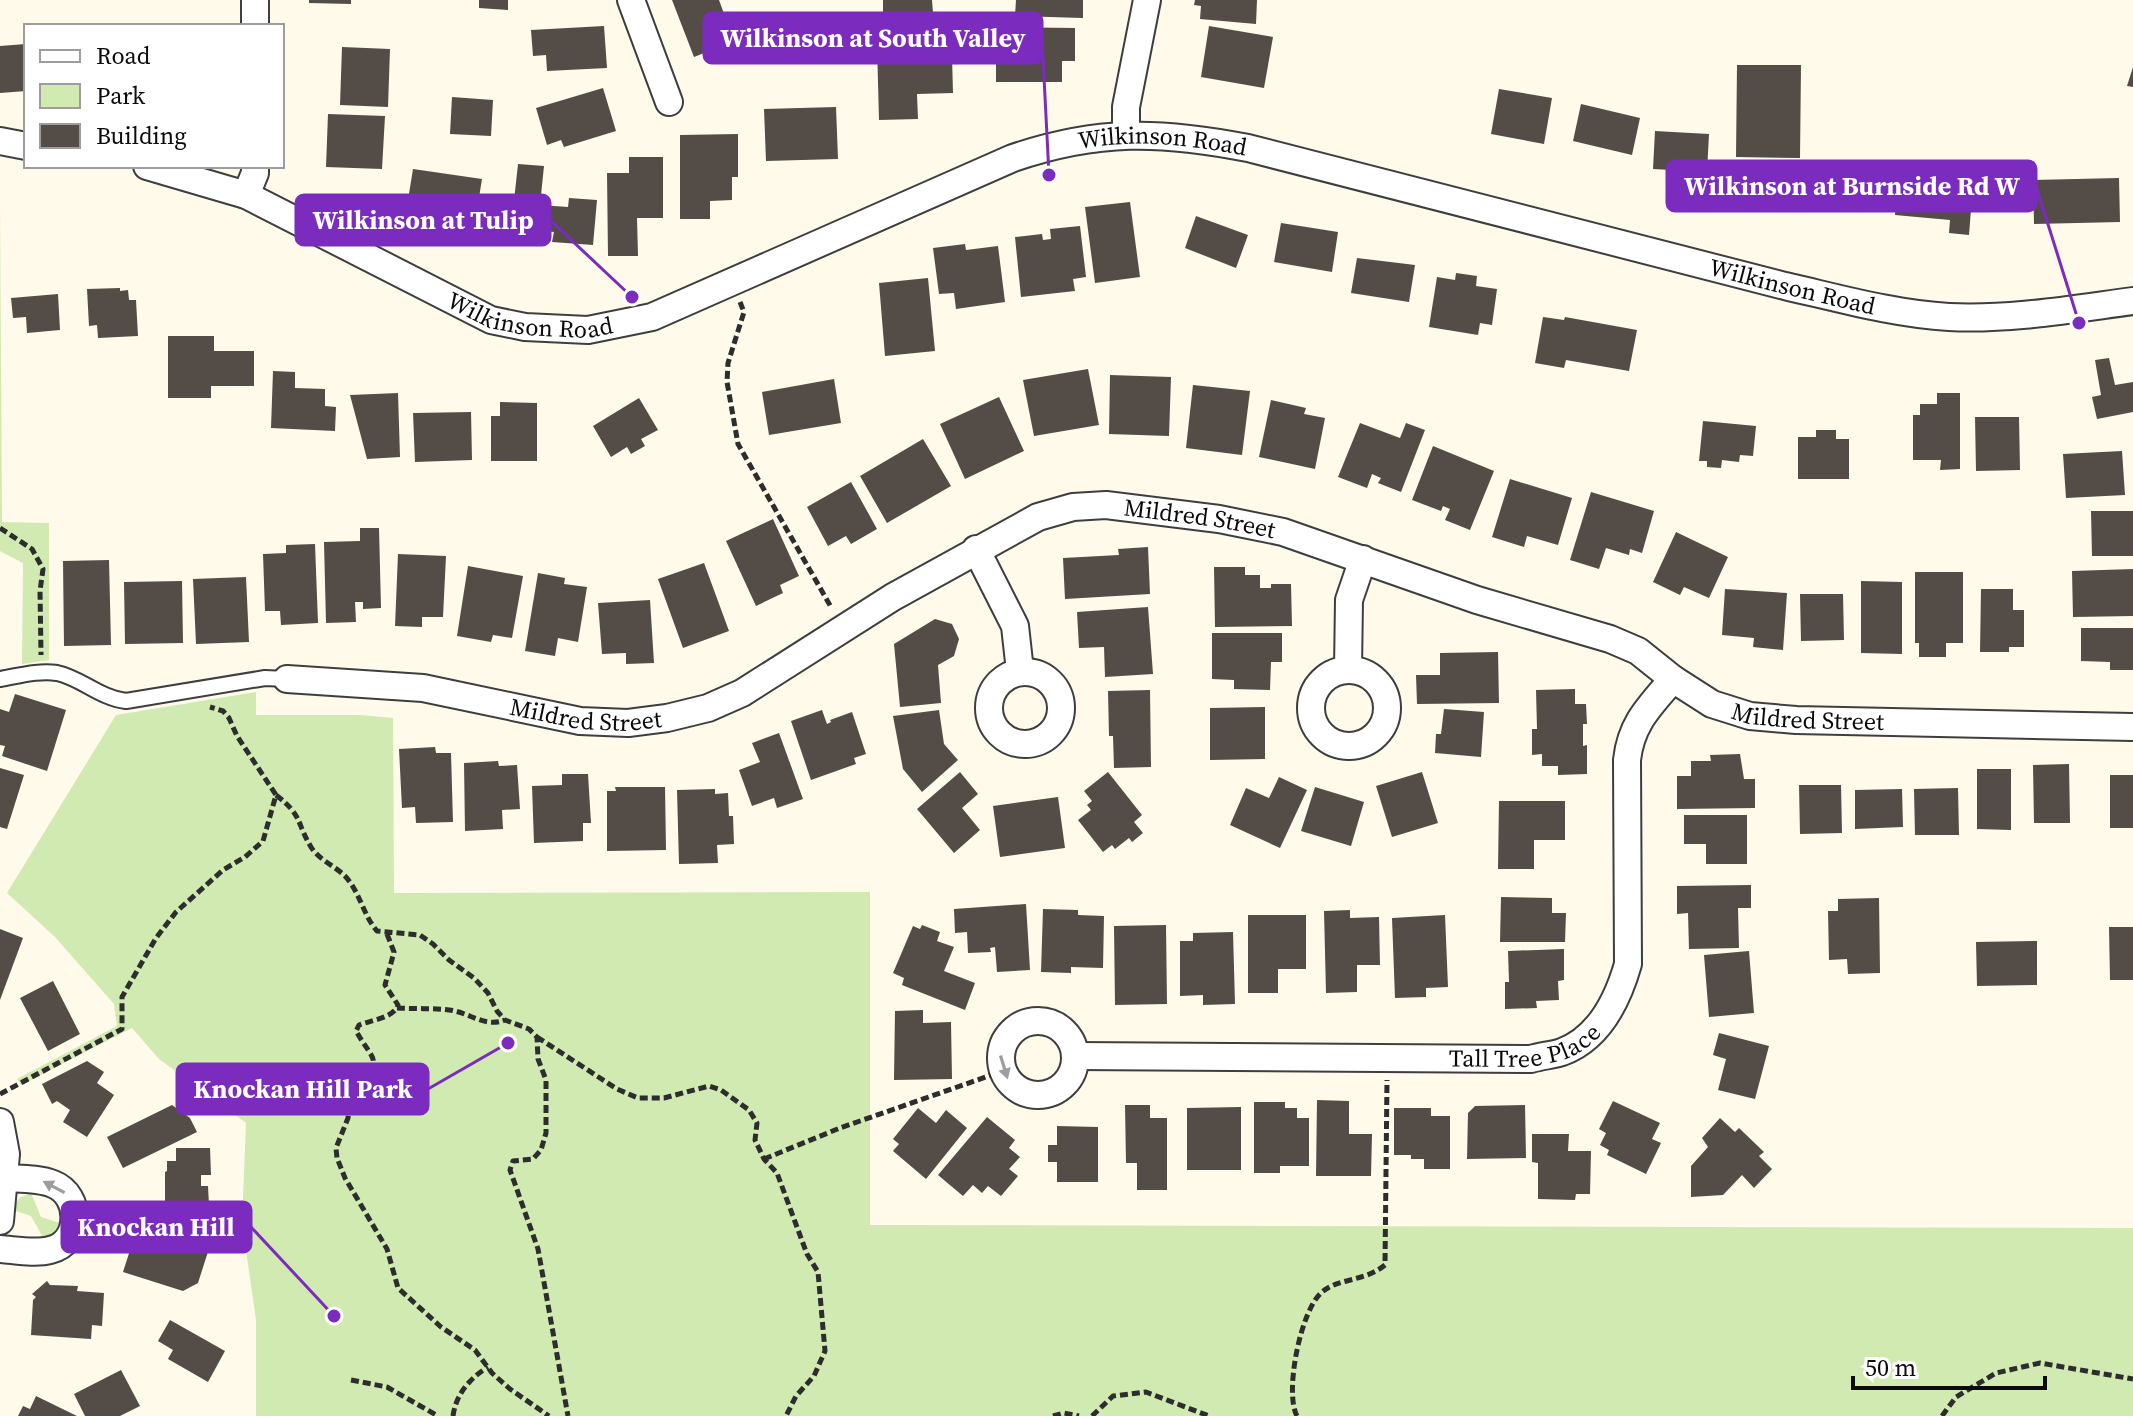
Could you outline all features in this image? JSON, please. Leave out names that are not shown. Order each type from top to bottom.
[{"type":"street","points":[[255,0],[255,24]]},
{"type":"street","points":[[631,0],[669,102]]},
{"type":"street","points":[[1126,134],[1126,107],[1147,0]]},
{"type":"street","name":"Wilkinson Road","points":[[154,168],[246,195],[491,320],[525,327],[588,330],[652,317],[1013,158],[1051,145],[1126,134],[1165,135],[1248,148],[1755,279],[1870,305],[1947,317],[1991,317],[2133,301]]},
{"type":"street","points":[[0,141],[24,146]]},
{"type":"street","points":[[246,195],[255,168]]},
{"type":"street","name":"Mildred Street","points":[[287,679],[423,688],[580,721],[628,723],[667,718],[708,708],[731,698],[784,668],[842,628],[976,549],[1038,517],[1073,507],[1106,505],[1219,519],[1283,532],[1477,600],[1610,639],[1638,651],[1712,704],[1750,716],[1796,720],[2133,727]]},
{"type":"street","points":[[976,549],[1015,626],[1020,671]]},
{"type":"street","points":[[1348,670],[1349,600],[1363,559]]},
{"type":"street","name":"Tall Tree Place","points":[[1075,1056],[1531,1059],[1564,1051],[1585,1038],[1604,1019],[1619,994],[1628,964],[1627,760],[1630,737],[1640,717],[1673,679]]},
{"type":"street","points":[[1030,1021],[1046,1021],[1061,1028],[1071,1040],[1075,1056],[1073,1071],[1065,1084],[1053,1092],[1038,1095],[1023,1092],[1011,1084],[1003,1071],[1000,1055],[1005,1039],[1015,1027],[1030,1021]]},
{"type":"street","points":[[0,1122],[6,1154],[0,1221]]},
{"type":"street","points":[[0,1249],[50,1250],[62,1244],[72,1231],[75,1219],[74,1206],[65,1191],[54,1184],[4,1178]]},
{"type":"lane","points":[[0,679],[42,672],[59,673],[110,699],[126,701],[265,678],[287,679]]},
{"type":"path","points":[[744,312],[728,363],[727,382],[738,444],[842,628]]},
{"type":"path","points":[[0,528],[32,549],[43,569],[39,641]]},
{"type":"path","points":[[195,690],[198,700],[223,711],[229,718],[237,736],[276,795],[299,818],[312,848],[344,875],[377,931],[420,935],[474,978],[505,1020],[529,1029],[617,1089],[638,1098],[664,1098],[709,1086],[721,1090],[749,1110],[757,1123],[755,1140],[764,1159],[777,1173],[807,1254],[818,1272],[825,1351],[814,1376],[796,1396],[786,1416]]},
{"type":"path","points":[[0,1094],[122,1029],[122,997],[156,938],[176,912],[223,870],[263,841],[276,795]]},
{"type":"path","points":[[387,934],[394,952],[385,985],[397,1008]]},
{"type":"path","points":[[505,1020],[485,1022],[451,1010],[397,1008],[389,1015],[359,1025],[356,1031],[372,1053],[374,1063],[370,1073],[351,1089],[348,1118],[336,1148],[337,1158],[345,1178],[387,1249],[398,1288],[441,1327],[475,1350],[510,1389],[549,1416]]},
{"type":"path","points":[[537,1037],[538,1059],[546,1080],[546,1133],[541,1150],[533,1159],[513,1161],[510,1170],[538,1249],[568,1416]]},
{"type":"path","points":[[764,1159],[840,1128],[1003,1071]]},
{"type":"path","points":[[1297,1416],[1291,1394],[1304,1322],[1311,1306],[1321,1292],[1333,1285],[1356,1281],[1385,1265],[1387,1111]]},
{"type":"path","points":[[1942,1416],[1956,1397],[1996,1373],[2040,1363],[2133,1379]]},
{"type":"path","points":[[453,1416],[461,1391],[475,1375],[488,1367]]},
{"type":"path","points":[[351,1380],[387,1387],[438,1416]]},
{"type":"path","points":[[1092,1416],[1113,1396],[1146,1392],[1209,1416]]},
{"type":"path","points":[[1053,1416],[1064,1413],[1079,1416]]},
{"type":"green space","points":[[0,202],[2,522],[49,523],[49,660],[22,664],[23,563],[0,551]]},
{"type":"green space","points":[[256,692],[256,715],[393,718],[394,893],[870,892],[870,1225],[2133,1228],[2133,1416],[256,1416],[256,1320],[242,1222],[246,1123],[159,1059],[132,1028],[21,1085],[17,1079],[117,1026],[114,1004],[55,937],[7,893],[116,715]]},
{"type":"green space","points":[[31,1193],[41,1217],[63,1224],[56,1235],[45,1241],[31,1216],[13,1210],[19,1198]]},
{"type":"building","points":[[309,0],[351,0],[351,4],[309,3]]},
{"type":"building","points":[[479,0],[508,0],[508,10],[479,8]]},
{"type":"building","points":[[672,0],[719,0],[727,22],[720,24],[727,44],[694,57]]},
{"type":"building","points":[[883,0],[932,0],[933,13],[883,13]]},
{"type":"building","points":[[1016,0],[1083,0],[1083,18],[1015,16]]},
{"type":"building","points":[[1195,0],[1257,0],[1256,24],[1200,19],[1201,6],[1194,5]]},
{"type":"building","points":[[604,26],[607,68],[547,71],[546,55],[533,56],[531,30]]},
{"type":"building","points":[[1209,26],[1273,37],[1264,88],[1201,77]]},
{"type":"building","points":[[996,27],[1075,28],[1075,61],[1062,61],[1062,82],[996,82]]},
{"type":"building","points":[[24,44],[24,91],[0,93],[0,46]]},
{"type":"building","points":[[912,44],[912,57],[952,56],[953,93],[917,94],[918,119],[879,120],[877,45]]},
{"type":"building","points":[[342,47],[390,49],[388,107],[340,105]]},
{"type":"building","points":[[1737,65],[1801,65],[1800,158],[1736,157]]},
{"type":"building","points":[[2133,67],[2133,87],[2127,86]]},
{"type":"building","points":[[603,88],[616,131],[564,147],[561,140],[547,145],[536,108]]},
{"type":"building","points":[[1499,89],[1552,98],[1544,144],[1491,134]]},
{"type":"building","points":[[452,97],[493,100],[491,136],[450,134]]},
{"type":"building","points":[[1581,104],[1640,118],[1632,155],[1573,141]]},
{"type":"building","points":[[836,107],[838,159],[766,161],[764,109]]},
{"type":"building","points":[[328,114],[385,116],[382,169],[326,167]]},
{"type":"building","points":[[1655,131],[1709,134],[1707,172],[1653,169]]},
{"type":"building","points":[[738,134],[738,177],[732,177],[732,200],[710,201],[710,219],[680,219],[680,135]]},
{"type":"building","points":[[629,157],[663,157],[663,218],[637,218],[638,256],[608,256],[607,173],[629,173]]},
{"type":"building","points":[[518,164],[544,166],[540,205],[568,207],[569,198],[597,200],[593,245],[552,242],[554,232],[535,230],[537,212],[513,210]]},
{"type":"building","points":[[413,169],[482,179],[476,216],[407,206]]},
{"type":"building","points":[[1941,169],[1958,171],[1957,182],[1973,184],[1969,235],[1949,233],[1950,220],[1895,215],[1897,185],[1939,188]]},
{"type":"building","points":[[2119,178],[2120,222],[2034,224],[2033,180]]},
{"type":"building","points":[[1130,202],[1140,277],[1095,283],[1085,207]]},
{"type":"building","points":[[1196,216],[1248,235],[1236,268],[1185,248]]},
{"type":"building","points":[[1281,223],[1338,232],[1332,272],[1274,262]]},
{"type":"building","points":[[1080,226],[1086,277],[1073,279],[1075,291],[1021,297],[1015,237],[1042,234],[1043,240],[1051,239],[1050,229]]},
{"type":"building","points":[[965,244],[966,250],[998,246],[1005,302],[956,309],[954,293],[939,294],[933,248]]},
{"type":"building","points":[[1357,258],[1415,265],[1409,302],[1351,293]]},
{"type":"building","points":[[1456,273],[1477,276],[1476,286],[1497,289],[1492,325],[1480,323],[1478,335],[1429,327],[1437,277],[1455,280]]},
{"type":"building","points":[[928,278],[935,351],[885,356],[879,283]]},
{"type":"building","points":[[120,288],[120,291],[128,290],[129,300],[136,300],[138,336],[98,338],[97,325],[89,326],[87,289]]},
{"type":"building","points":[[58,294],[60,330],[27,333],[26,317],[13,318],[11,298]]},
{"type":"building","points":[[1543,317],[1564,320],[1565,317],[1637,330],[1629,371],[1566,360],[1564,368],[1535,363]]},
{"type":"building","points":[[168,336],[214,336],[214,351],[254,351],[254,386],[211,386],[211,398],[168,398]]},
{"type":"building","points":[[2109,358],[2115,385],[2133,382],[2133,412],[2097,419],[2092,397],[2101,395],[2095,360]]},
{"type":"building","points":[[1088,369],[1099,425],[1034,436],[1023,380]]},
{"type":"building","points":[[273,371],[295,372],[295,388],[325,389],[325,406],[336,407],[335,431],[271,428]]},
{"type":"building","points":[[1110,375],[1171,377],[1169,436],[1109,434]]},
{"type":"building","points":[[834,379],[841,423],[769,435],[762,392]]},
{"type":"building","points":[[1193,385],[1250,391],[1242,455],[1186,448]]},
{"type":"building","points":[[398,393],[400,457],[367,459],[350,395]]},
{"type":"building","points":[[1937,393],[1960,393],[1960,469],[1940,470],[1941,460],[1913,460],[1913,415],[1920,415],[1920,404],[1937,404]]},
{"type":"building","points":[[999,397],[1024,451],[965,479],[940,424]]},
{"type":"building","points":[[639,398],[658,430],[641,439],[645,446],[631,454],[627,447],[611,457],[593,426]]},
{"type":"building","points":[[1271,400],[1306,408],[1304,414],[1325,418],[1315,469],[1259,457]]},
{"type":"building","points":[[500,402],[537,403],[537,461],[491,461],[491,416],[500,416]]},
{"type":"building","points":[[471,412],[472,460],[415,462],[413,413]]},
{"type":"building","points":[[1975,417],[2019,417],[2020,470],[1976,471]]},
{"type":"building","points":[[1703,421],[1756,426],[1753,456],[1740,455],[1739,462],[1722,460],[1721,468],[1707,467],[1707,461],[1699,461]]},
{"type":"building","points":[[1360,423],[1400,438],[1406,423],[1425,430],[1401,492],[1378,483],[1381,478],[1372,474],[1367,488],[1338,477]]},
{"type":"building","points":[[1816,430],[1836,430],[1836,439],[1849,439],[1849,479],[1798,479],[1798,437],[1816,437]]},
{"type":"building","points":[[923,439],[951,486],[887,523],[860,476]]},
{"type":"building","points":[[1433,446],[1494,471],[1470,530],[1445,520],[1450,509],[1443,506],[1441,511],[1412,500]]},
{"type":"building","points":[[2122,451],[2125,495],[2066,498],[2063,454]]},
{"type":"building","points":[[1510,479],[1572,498],[1558,545],[1527,536],[1524,547],[1492,537]]},
{"type":"building","points":[[851,482],[877,529],[851,544],[846,536],[828,546],[807,507]]},
{"type":"building","points":[[1591,492],[1654,511],[1642,553],[1630,549],[1629,555],[1606,548],[1599,569],[1570,560]]},
{"type":"building","points":[[2091,511],[2133,511],[2133,556],[2092,556]]},
{"type":"building","points":[[773,519],[799,576],[780,585],[783,593],[756,606],[726,541]]},
{"type":"building","points":[[360,528],[379,528],[381,608],[363,609],[363,602],[355,602],[356,622],[326,623],[324,542],[360,541]]},
{"type":"building","points":[[1676,532],[1728,557],[1709,598],[1684,587],[1680,595],[1653,582]]},
{"type":"building","points":[[315,544],[318,623],[281,625],[280,611],[265,611],[263,554],[286,553],[286,545]]},
{"type":"building","points":[[1148,547],[1150,594],[1065,599],[1063,558],[1119,555],[1118,549]]},
{"type":"building","points":[[398,554],[446,556],[443,617],[422,617],[422,627],[395,626]]},
{"type":"building","points":[[109,560],[111,645],[64,646],[63,561]]},
{"type":"building","points":[[704,563],[729,631],[683,648],[658,579]]},
{"type":"building","points":[[468,566],[523,576],[512,638],[493,635],[491,642],[457,636]]},
{"type":"building","points":[[1214,567],[1245,567],[1245,575],[1260,575],[1260,588],[1271,588],[1271,584],[1291,584],[1292,626],[1215,627]]},
{"type":"building","points":[[2133,569],[2133,616],[2073,617],[2072,571]]},
{"type":"building","points":[[1915,572],[1963,572],[1963,643],[1946,643],[1946,657],[1919,657],[1919,643],[1915,643]]},
{"type":"building","points":[[538,573],[565,578],[564,584],[587,587],[578,642],[558,638],[555,656],[525,651]]},
{"type":"building","points":[[246,577],[249,642],[196,644],[193,579]]},
{"type":"building","points":[[182,581],[183,643],[125,644],[124,582]]},
{"type":"building","points":[[1861,581],[1902,582],[1902,654],[1861,653]]},
{"type":"building","points":[[1725,589],[1787,593],[1783,650],[1753,647],[1754,638],[1722,635]]},
{"type":"building","points":[[1981,589],[2013,589],[2013,610],[2024,610],[2024,647],[2009,647],[2009,652],[1980,652]]},
{"type":"building","points":[[1800,594],[1843,594],[1844,640],[1801,641]]},
{"type":"building","points":[[650,600],[654,663],[626,664],[626,653],[602,654],[598,603]]},
{"type":"building","points":[[1148,607],[1153,674],[1105,677],[1104,647],[1079,648],[1077,612]]},
{"type":"building","points":[[935,619],[952,624],[959,639],[954,656],[938,665],[941,703],[900,707],[894,644]]},
{"type":"building","points":[[2081,628],[2133,628],[2133,670],[2110,670],[2110,662],[2081,661]]},
{"type":"building","points":[[1212,633],[1282,633],[1282,662],[1271,662],[1270,690],[1234,689],[1234,680],[1212,679]]},
{"type":"building","points":[[1498,652],[1499,703],[1417,704],[1416,675],[1440,675],[1440,653]]},
{"type":"building","points":[[1575,689],[1575,704],[1586,704],[1587,724],[1583,724],[1583,746],[1587,745],[1587,774],[1558,775],[1558,766],[1542,766],[1542,754],[1532,755],[1532,729],[1537,729],[1536,690]]},
{"type":"building","points":[[1150,690],[1151,767],[1114,768],[1113,736],[1109,736],[1108,691]]},
{"type":"building","points":[[15,694],[66,710],[47,771],[2,756],[5,746],[0,745],[0,709],[9,712]]},
{"type":"building","points":[[1265,707],[1265,759],[1210,760],[1210,708]]},
{"type":"building","points":[[1444,709],[1484,712],[1481,757],[1435,753],[1436,734],[1441,734]]},
{"type":"building","points":[[822,710],[827,724],[852,712],[866,754],[854,758],[856,764],[811,780],[791,721]]},
{"type":"building","points":[[939,710],[944,744],[958,760],[922,792],[903,769],[893,716]]},
{"type":"building","points":[[779,733],[803,799],[777,808],[774,798],[752,806],[739,770],[760,762],[752,743]]},
{"type":"building","points":[[435,747],[436,753],[451,753],[453,822],[416,823],[415,807],[402,808],[399,749]]},
{"type":"building","points":[[1740,754],[1744,779],[1755,779],[1755,808],[1677,809],[1677,776],[1691,776],[1691,761],[1711,761],[1710,755]]},
{"type":"building","points":[[498,761],[499,766],[517,765],[520,809],[502,810],[503,829],[465,831],[464,763]]},
{"type":"building","points":[[2069,764],[2070,823],[2034,823],[2033,765]]},
{"type":"building","points":[[0,768],[24,775],[7,829],[0,827]]},
{"type":"building","points":[[1977,769],[2011,769],[2011,830],[1977,829]]},
{"type":"building","points":[[960,772],[978,794],[962,808],[980,830],[954,853],[917,809]]},
{"type":"building","points":[[1108,772],[1142,815],[1134,822],[1143,833],[1132,842],[1129,838],[1115,849],[1112,845],[1103,852],[1078,820],[1091,810],[1087,805],[1092,801],[1084,791]]},
{"type":"building","points":[[1422,772],[1438,823],[1392,837],[1376,786]]},
{"type":"building","points":[[562,774],[588,774],[591,823],[583,823],[583,841],[534,843],[532,786],[562,785]]},
{"type":"building","points":[[2110,775],[2133,775],[2133,828],[2110,828]]},
{"type":"building","points":[[1279,777],[1307,790],[1280,848],[1230,825],[1246,788],[1269,798]]},
{"type":"building","points":[[1799,785],[1841,785],[1842,833],[1800,834]]},
{"type":"building","points":[[615,787],[665,787],[666,850],[607,851],[607,791],[616,791]]},
{"type":"building","points":[[1315,787],[1364,802],[1351,846],[1301,831]]},
{"type":"building","points":[[1958,788],[1959,835],[1915,835],[1914,789]]},
{"type":"building","points":[[715,789],[715,794],[728,793],[734,844],[717,845],[718,863],[679,864],[677,790]]},
{"type":"building","points":[[1902,789],[1903,827],[1855,829],[1855,790]]},
{"type":"building","points":[[1058,797],[1065,848],[1000,857],[993,806]]},
{"type":"building","points":[[1499,801],[1565,801],[1565,840],[1534,840],[1534,869],[1498,869]]},
{"type":"building","points":[[1684,815],[1747,815],[1747,864],[1706,864],[1706,844],[1684,844]]},
{"type":"building","points":[[1751,885],[1751,908],[1738,908],[1739,948],[1689,949],[1688,913],[1677,914],[1677,886]]},
{"type":"building","points":[[1501,897],[1552,898],[1552,913],[1566,913],[1565,942],[1500,942]]},
{"type":"building","points":[[1879,898],[1880,973],[1848,974],[1847,959],[1829,960],[1828,911],[1838,911],[1838,899]]},
{"type":"building","points":[[1026,904],[1030,970],[997,972],[995,947],[990,948],[991,952],[968,953],[967,932],[955,933],[954,909]]},
{"type":"building","points":[[1043,909],[1078,910],[1078,915],[1104,916],[1103,968],[1071,967],[1071,973],[1041,972]]},
{"type":"building","points":[[1350,910],[1350,918],[1379,917],[1380,965],[1357,965],[1357,992],[1326,993],[1324,911]]},
{"type":"building","points":[[1248,915],[1306,915],[1306,969],[1278,969],[1278,993],[1248,993]]},
{"type":"building","points":[[1445,915],[1448,987],[1426,988],[1426,997],[1395,998],[1392,918]]},
{"type":"building","points":[[922,925],[940,932],[937,941],[954,947],[944,971],[975,983],[965,1010],[902,985],[904,978],[893,973],[913,926],[920,929]]},
{"type":"building","points":[[1166,925],[1167,1004],[1115,1005],[1114,926]]},
{"type":"building","points":[[2109,927],[2133,927],[2133,980],[2110,980]]},
{"type":"building","points":[[0,929],[23,938],[0,1000]]},
{"type":"building","points":[[1233,932],[1235,1004],[1203,1005],[1203,995],[1180,996],[1180,941],[1193,941],[1193,933]]},
{"type":"building","points":[[2037,941],[2037,985],[1977,986],[1976,942]]},
{"type":"building","points":[[1564,949],[1564,980],[1558,981],[1559,1000],[1536,1001],[1537,1008],[1505,1009],[1505,982],[1509,982],[1508,951]]},
{"type":"building","points":[[1749,951],[1754,1013],[1709,1017],[1704,955]]},
{"type":"building","points":[[53,981],[80,1034],[48,1051],[20,998]]},
{"type":"building","points":[[923,1010],[923,1023],[951,1022],[952,1079],[894,1080],[895,1011]]},
{"type":"building","points":[[1719,1033],[1769,1046],[1755,1099],[1718,1090],[1726,1059],[1713,1055]]},
{"type":"building","points":[[87,1061],[104,1072],[97,1083],[114,1095],[87,1137],[63,1122],[70,1110],[57,1101],[52,1104],[42,1084]]},
{"type":"building","points":[[1317,1100],[1349,1101],[1349,1134],[1372,1134],[1371,1176],[1316,1176]]},
{"type":"building","points":[[1613,1101],[1660,1123],[1652,1139],[1661,1143],[1646,1174],[1607,1155],[1609,1150],[1600,1145],[1606,1133],[1599,1129]]},
{"type":"building","points":[[1254,1102],[1285,1102],[1285,1108],[1297,1108],[1297,1118],[1309,1118],[1309,1166],[1280,1166],[1280,1173],[1254,1173]]},
{"type":"building","points":[[172,1105],[190,1118],[197,1132],[123,1168],[107,1137]]},
{"type":"building","points":[[1125,1105],[1150,1105],[1150,1118],[1167,1118],[1167,1190],[1137,1190],[1137,1163],[1126,1163]]},
{"type":"building","points":[[1525,1105],[1526,1158],[1467,1159],[1468,1113],[1475,1106]]},
{"type":"building","points":[[1241,1107],[1241,1170],[1187,1170],[1187,1108]]},
{"type":"building","points":[[918,1108],[936,1123],[946,1110],[967,1128],[926,1179],[893,1151],[899,1144],[893,1139]]},
{"type":"building","points":[[1394,1108],[1431,1108],[1431,1116],[1450,1116],[1450,1169],[1424,1169],[1424,1159],[1394,1155]]},
{"type":"building","points":[[987,1117],[1015,1140],[1009,1148],[1020,1157],[1009,1169],[1018,1176],[1001,1196],[988,1186],[982,1193],[973,1185],[963,1196],[938,1175]]},
{"type":"building","points":[[1720,1118],[1735,1132],[1739,1128],[1764,1152],[1759,1156],[1772,1169],[1754,1188],[1742,1175],[1723,1195],[1691,1197],[1691,1166],[1708,1147],[1702,1138]]},
{"type":"building","points":[[1057,1126],[1098,1127],[1098,1182],[1057,1182],[1057,1162],[1048,1162],[1048,1145],[1057,1145]]},
{"type":"building","points":[[1532,1134],[1569,1134],[1568,1151],[1591,1151],[1590,1194],[1576,1194],[1575,1200],[1538,1199],[1538,1163],[1532,1162]]},
{"type":"building","points":[[176,1148],[210,1148],[211,1175],[201,1175],[201,1186],[208,1186],[209,1205],[165,1205],[167,1161],[176,1161]]},
{"type":"building","points":[[181,1229],[212,1239],[198,1283],[183,1291],[123,1272],[136,1241],[161,1249],[167,1231],[178,1235]]},
{"type":"building","points":[[47,1281],[50,1285],[78,1286],[77,1291],[104,1293],[102,1326],[92,1325],[91,1339],[31,1335],[33,1300],[36,1297],[32,1294]]},
{"type":"building","points":[[170,1320],[225,1351],[208,1382],[168,1359],[173,1350],[158,1341]]},
{"type":"building","points":[[121,1370],[140,1406],[120,1416],[85,1416],[74,1394]]},
{"type":"building","points":[[36,1396],[77,1416],[18,1416],[23,1406],[30,1409]]},
{"type":"place","name":"Wilkinson at South Valley","points":[[1049,175]]},
{"type":"place","name":"Wilkinson at Tulip","points":[[632,297]]},
{"type":"place","name":"Wilkinson at Burnside Rd W","points":[[2079,323]]},
{"type":"place","name":"Knockan Hill Park","points":[[508,1043]]},
{"type":"place","name":"Knockan Hill","points":[[334,1316]]}]
